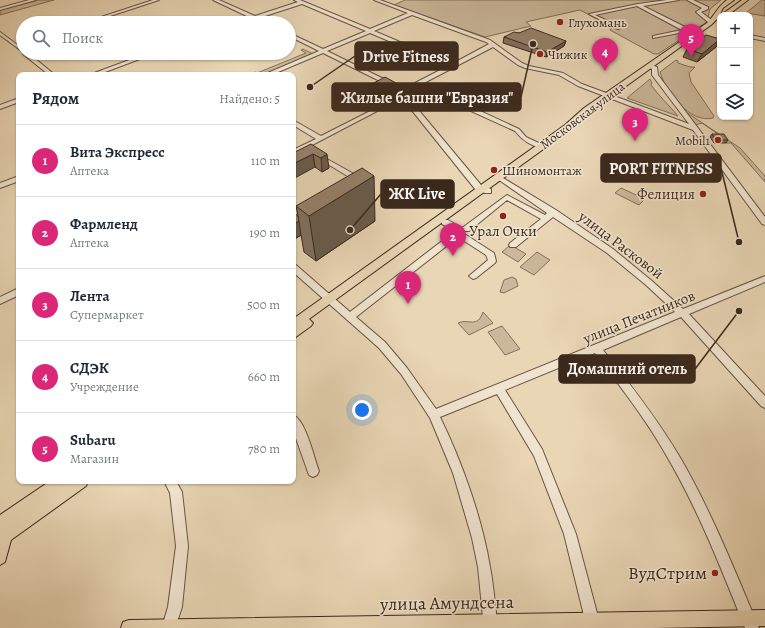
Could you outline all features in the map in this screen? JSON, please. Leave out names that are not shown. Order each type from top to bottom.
[{"type":"main road","name":"Московская улица","points":[[711,24],[721,7],[731,0]]},
{"type":"main road","points":[[728,12],[745,0]]},
{"type":"main road","name":"Московская улица","points":[[500,179],[717,21]]},
{"type":"main road","name":"Московская улица","points":[[296,322],[331,302],[446,222],[541,146],[573,123],[587,110],[611,97]]},
{"type":"main road","name":"Московская улица","points":[[296,331],[331,302],[486,190]]},
{"type":"main road","points":[[0,516],[48,484]]},
{"type":"main road","points":[[0,557],[2,533],[59,484]]},
{"type":"main road","points":[[2,533],[77,484]]},
{"type":"main road","name":"улица Амундсена","points":[[129,628],[750,623],[765,618]]},
{"type":"street","points":[[0,9],[34,0]]},
{"type":"street","points":[[107,16],[157,0]]},
{"type":"street","points":[[216,0],[251,16]]},
{"type":"street","points":[[296,0],[453,66]]},
{"type":"street","points":[[261,16],[308,0]]},
{"type":"street","points":[[376,0],[488,41],[520,64],[530,68],[561,74],[580,85],[693,128]]},
{"type":"street","points":[[618,28],[591,14],[676,0]]},
{"type":"street","points":[[689,0],[706,8],[698,12],[711,24]]},
{"type":"street","points":[[640,5],[687,30],[655,37]]},
{"type":"street","points":[[273,72],[412,13]]},
{"type":"street","points":[[0,33],[16,46]]},
{"type":"street","points":[[296,37],[398,88],[403,93],[406,100],[478,187],[486,190]]},
{"type":"street","points":[[753,37],[765,40]]},
{"type":"street","points":[[296,151],[398,99],[403,93],[417,84],[493,45]]},
{"type":"street","points":[[34,60],[48,72]]},
{"type":"street","points":[[100,72],[134,60]]},
{"type":"street","points":[[652,67],[655,75],[693,128],[765,222]]},
{"type":"street","points":[[417,84],[517,130],[524,138],[541,146]]},
{"type":"street","points":[[0,107],[16,101]]},
{"type":"street","points":[[296,124],[321,139]]},
{"type":"street","points":[[304,147],[362,181]]},
{"type":"street","points":[[0,186],[16,179]]},
{"type":"street","name":"улица Расковой","points":[[500,179],[553,212],[615,255],[683,314],[765,403]]},
{"type":"street","points":[[350,317],[507,197],[546,219]]},
{"type":"street","points":[[513,245],[553,212]]},
{"type":"street","points":[[446,222],[462,231],[490,253],[492,261],[473,276]]},
{"type":"street","points":[[296,270],[384,347],[404,371],[434,415],[459,473],[478,538],[484,567],[490,625]]},
{"type":"street","name":"улица Печатников","points":[[434,415],[499,390],[765,279]]},
{"type":"street","points":[[0,301],[16,293]]},
{"type":"street","points":[[597,349],[636,400],[677,462],[706,518],[750,623]]},
{"type":"street","points":[[499,390],[538,453],[570,534],[593,624]]},
{"type":"street","points":[[296,425],[301,434],[313,471]]},
{"type":"street","points":[[169,627],[175,607],[182,546],[176,492],[172,484]]},
{"type":"shaded area","points":[[39,0],[54,0],[0,15],[0,10]]},
{"type":"shaded area","points":[[405,0],[721,0],[710,9],[707,22],[658,54],[654,54],[610,30],[612,27],[580,10],[526,22],[531,26],[485,37],[394,5]]},
{"type":"shaded area","points":[[762,0],[765,0],[765,16],[753,14],[753,12],[747,12]]},
{"type":"shaded area","points":[[303,49],[313,54],[270,72],[259,72],[289,60],[296,60],[296,57],[306,53],[301,50]]},
{"type":"shaded area","points":[[676,60],[678,63],[695,67],[689,73],[691,82],[714,116],[713,118],[704,119],[696,116],[680,105],[673,97],[660,72]]},
{"type":"shaded area","points":[[650,79],[652,83],[651,85],[657,93],[678,116],[627,98]]},
{"type":"shaded area","points":[[683,110],[740,148],[765,176],[765,182],[731,143],[726,143],[722,137],[702,123],[695,125]]},
{"type":"shaded area","points":[[621,188],[645,199],[639,205],[615,193]]},
{"type":"shaded area","points":[[509,246],[514,247],[526,254],[518,262],[502,252]]},
{"type":"shaded area","points":[[537,252],[550,260],[534,275],[520,267]]},
{"type":"shaded area","points":[[512,277],[516,279],[518,286],[504,293],[500,292],[504,280]]},
{"type":"shaded area","points":[[483,312],[493,323],[469,335],[458,323],[475,322],[481,317]]},
{"type":"shaded area","points":[[502,326],[520,349],[505,355],[488,332]]},
{"type":"building","points":[[531,28],[566,41],[547,52],[504,37],[514,32],[519,33]]},
{"type":"building","points":[[706,35],[717,38],[717,42],[702,54],[687,49]]},
{"type":"building","points":[[385,77],[396,83],[380,90],[370,85]]},
{"type":"building","points":[[712,134],[724,134],[728,140],[716,140]]},
{"type":"building","points":[[311,144],[327,154],[321,158],[313,154],[296,162],[296,152]]},
{"type":"building","points":[[362,168],[374,176],[309,216],[296,206]]},
{"type":"building","points":[[296,214],[298,216],[299,221],[296,223]]},
{"type":"place","name":"Глухомань","points":[[560,22]]},
{"type":"place","name":"Жилые башни \"Евразия\"","points":[[533,44]]},
{"type":"place","name":"Чижик","points":[[540,54]]},
{"type":"place","name":"Subaru","points":[[691,57]]},
{"type":"place","name":"СДЭК","points":[[605,71]]},
{"type":"place","name":"Drive Fitness","points":[[310,87]]},
{"type":"place","name":"Mobil1","points":[[718,140]]},
{"type":"place","name":"Лента","points":[[635,141]]},
{"type":"place","name":"Шиномонтаж","points":[[494,170]]},
{"type":"place","name":"Фелиция","points":[[703,194]]},
{"type":"place","name":"Урал Очки","points":[[503,216]]},
{"type":"place","name":"ЖК Live","points":[[350,230]]},
{"type":"place","name":"PORT FITNESS","points":[[739,242]]},
{"type":"place","name":"Фармленд","points":[[453,256]]},
{"type":"place","name":"Вита Экспресс","points":[[408,304]]},
{"type":"place","name":"Домашний отель","points":[[739,311]]},
{"type":"place","name":"ВудСтрим","points":[[715,573]]}]
